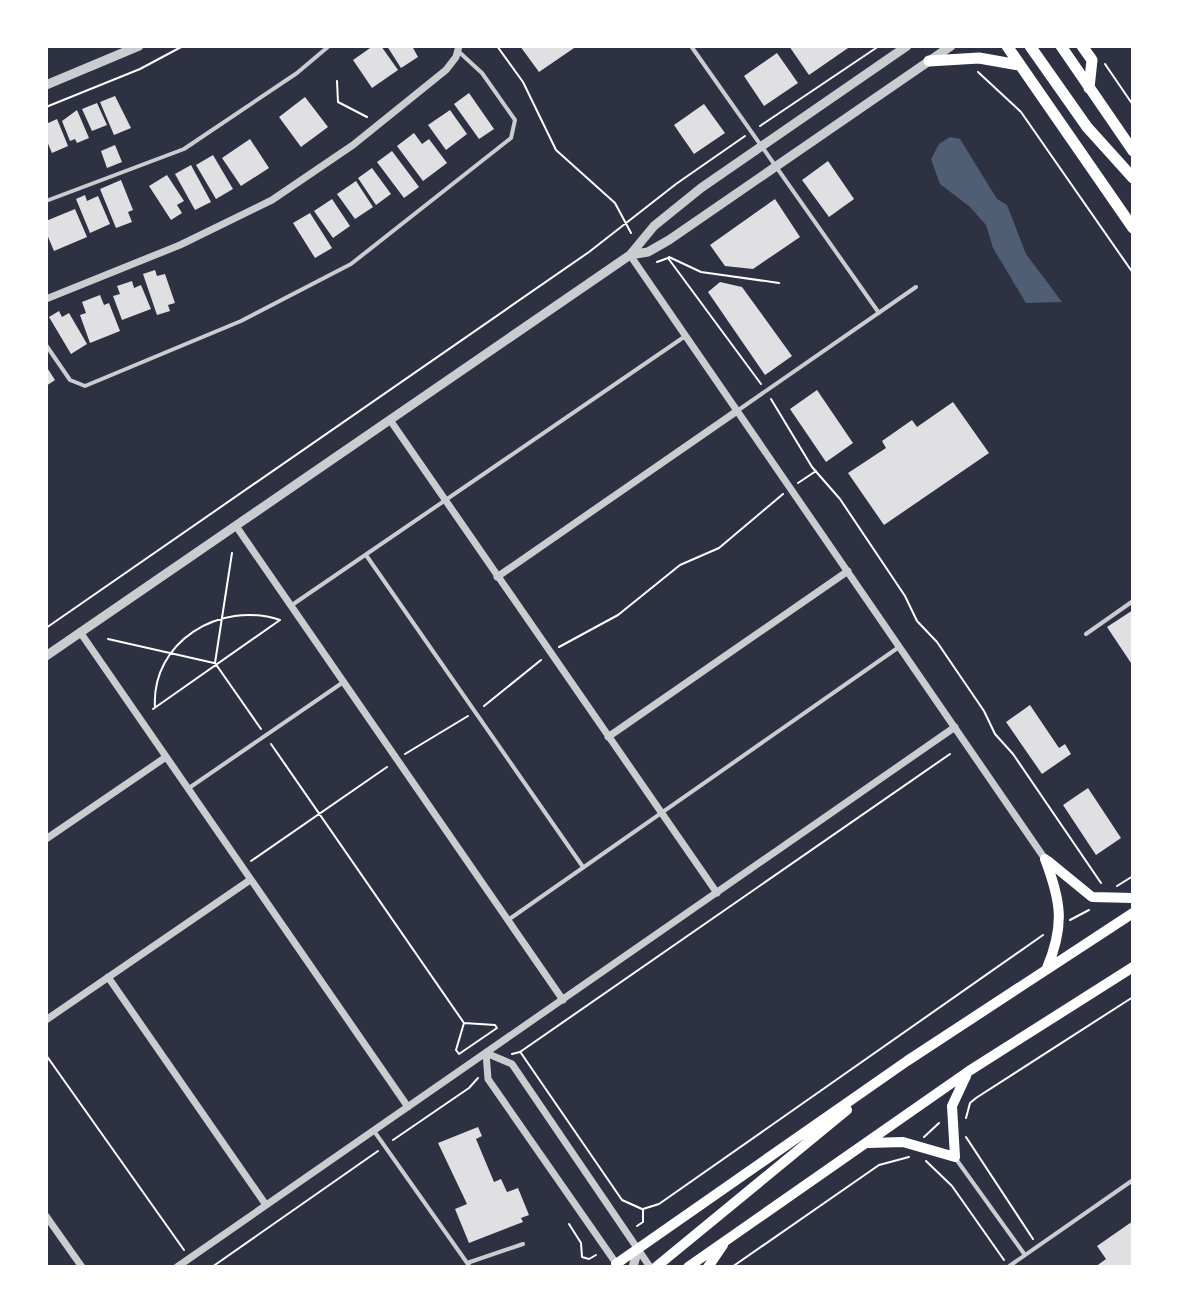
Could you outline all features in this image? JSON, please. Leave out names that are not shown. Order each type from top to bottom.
[{"type":"main road","points":[[1007,46],[1133,228]]},
{"type":"main road","points":[[1030,46],[1087,127],[1133,178]]},
{"type":"main road","points":[[1061,46],[1133,151]]},
{"type":"main road","points":[[1082,46],[1092,60],[1089,88]]},
{"type":"main road","points":[[929,61],[979,58],[1019,65]]},
{"type":"main road","points":[[1045,859],[1092,897],[1133,898]]},
{"type":"main road","points":[[1045,859],[1060,898],[1055,947],[1047,968]]},
{"type":"main road","points":[[616,1266],[907,1061],[1133,913]]},
{"type":"main road","points":[[688,1267],[969,1071],[1133,967]]},
{"type":"main road","points":[[653,1267],[907,1061]]},
{"type":"main road","points":[[868,1143],[912,1143],[955,1157],[952,1106],[969,1071]]},
{"type":"main road","points":[[708,1267],[725,1241]]},
{"type":"street","points":[[46,85],[139,46]]},
{"type":"street","points":[[46,656],[630,255],[654,226],[759,147],[907,46]]},
{"type":"street","points":[[630,255],[648,252],[669,240],[951,46]]},
{"type":"street","points":[[46,299],[180,245],[255,209],[320,169],[376,126],[446,70],[458,48]]},
{"type":"street","points":[[630,255],[1045,859]]},
{"type":"street","points":[[497,577],[737,411]]},
{"type":"street","points":[[390,420],[717,893]]},
{"type":"street","points":[[236,526],[563,1000]]},
{"type":"street","points":[[608,737],[848,571]]},
{"type":"street","points":[[80,632],[408,1107]]},
{"type":"street","points":[[177,1267],[955,727]]},
{"type":"street","points":[[46,839],[166,757]]},
{"type":"street","points":[[46,1020],[250,880]]},
{"type":"street","points":[[108,977],[266,1205]]},
{"type":"street","points":[[486,1053],[512,1064],[653,1267]]},
{"type":"street","points":[[486,1053],[488,1079],[616,1266]]},
{"type":"street","points":[[46,1216],[82,1267]]},
{"type":"street","points":[[633,1267],[638,1249]]},
{"type":"lane","points":[[46,201],[184,149],[297,73],[329,46]]},
{"type":"lane","points":[[691,46],[773,167],[879,313]]},
{"type":"lane","points":[[46,345],[70,380],[85,386],[241,321],[351,264],[511,138],[515,120],[482,73],[458,48]]},
{"type":"lane","points":[[737,411],[916,287]]},
{"type":"lane","points":[[290,607],[686,335]]},
{"type":"lane","points":[[366,555],[583,867]]},
{"type":"lane","points":[[1086,634],[1133,601]]},
{"type":"lane","points":[[507,921],[899,647]]},
{"type":"lane","points":[[188,788],[342,683]]},
{"type":"lane","points":[[374,1131],[468,1265],[523,1244]]},
{"type":"lane","points":[[955,1157],[1025,1255]]},
{"type":"lane","points":[[1008,1267],[1133,1180]]},
{"type":"path","points":[[46,107],[140,69],[183,46]]},
{"type":"path","points":[[497,46],[523,82],[556,150],[615,203],[631,233]]},
{"type":"path","points":[[766,122],[879,46]]},
{"type":"path","points":[[1100,56],[1133,105]]},
{"type":"path","points":[[979,65],[978,72],[1021,112],[1133,273]]},
{"type":"path","points":[[337,81],[338,102],[366,116],[376,126]]},
{"type":"path","points":[[46,628],[625,224],[734,144]]},
{"type":"path","points":[[657,263],[668,258],[701,272],[779,283]]},
{"type":"path","points":[[668,258],[720,324],[816,471],[840,499],[905,596],[917,621],[937,642],[984,711],[995,734],[1009,748],[1101,883],[1106,885]]},
{"type":"path","points":[[798,483],[816,471]]},
{"type":"path","points":[[403,756],[476,711],[575,636],[618,615],[680,565],[719,548],[783,494]]},
{"type":"path","points":[[232,553],[215,663],[464,1023]]},
{"type":"path","points":[[222,616],[266,616],[280,620],[154,708],[154,689],[169,653],[192,632],[222,616]]},
{"type":"path","points":[[108,639],[215,663]]},
{"type":"path","points":[[514,1052],[520,1052],[950,754]]},
{"type":"path","points":[[250,862],[390,764]]},
{"type":"path","points":[[1111,886],[1133,876]]},
{"type":"path","points":[[1099,890],[1101,883]]},
{"type":"path","points":[[1074,920],[1092,908]]},
{"type":"path","points":[[520,1052],[622,1200],[643,1209],[659,1204],[1039,940],[1046,932]]},
{"type":"path","points":[[959,1122],[965,1122],[970,1103],[976,1098],[1133,997]]},
{"type":"path","points":[[464,1023],[495,1025],[497,1028],[459,1054],[456,1050],[464,1023]]},
{"type":"path","points":[[46,1055],[184,1251]]},
{"type":"path","points":[[212,1267],[469,1088],[473,1081]]},
{"type":"path","points":[[924,1135],[942,1123]]},
{"type":"path","points":[[965,1133],[978,1160],[1034,1240]]},
{"type":"path","points":[[732,1267],[879,1165],[899,1157],[918,1157],[943,1176],[1005,1261]]},
{"type":"path","points":[[643,1209],[643,1218]]},
{"type":"path","points":[[569,1224],[581,1243],[582,1257],[589,1259]]},
{"type":"water","points":[[950,137],[960,139],[997,199],[1007,205],[1026,254],[1062,302],[1026,303],[993,248],[986,225],[970,207],[940,184],[931,159],[939,144]]},
{"type":"building","points":[[373,46],[381,46],[398,70],[372,88],[353,60]]},
{"type":"building","points":[[387,46],[412,46],[418,57],[401,68]]},
{"type":"building","points":[[520,46],[577,46],[539,72]]},
{"type":"building","points":[[789,46],[851,46],[809,75]]},
{"type":"building","points":[[777,53],[798,83],[764,106],[744,76]]},
{"type":"building","points":[[469,93],[494,129],[479,139],[454,104]]},
{"type":"building","points":[[115,96],[131,128],[114,135],[100,102]]},
{"type":"building","points":[[305,97],[328,127],[301,147],[279,117]]},
{"type":"building","points":[[97,103],[107,125],[92,131],[82,109]]},
{"type":"building","points":[[704,104],[725,133],[694,154],[674,125]]},
{"type":"building","points":[[77,110],[89,138],[77,143],[75,139],[70,141],[62,121]]},
{"type":"building","points":[[450,110],[467,134],[446,150],[428,125]]},
{"type":"building","points":[[57,119],[68,146],[52,153],[46,139],[46,124]]},
{"type":"building","points":[[414,133],[422,144],[429,139],[447,163],[423,181],[397,146]]},
{"type":"building","points":[[250,139],[269,168],[241,186],[222,158]]},
{"type":"building","points":[[115,145],[122,162],[107,168],[101,151]]},
{"type":"building","points":[[392,151],[419,187],[404,198],[377,162]]},
{"type":"building","points":[[213,155],[233,189],[216,199],[196,165]]},
{"type":"building","points":[[828,161],[854,199],[829,217],[802,180]]},
{"type":"building","points":[[191,165],[211,202],[195,210],[175,174]]},
{"type":"building","points":[[372,168],[391,194],[376,205],[358,178]]},
{"type":"building","points":[[167,175],[184,201],[177,205],[182,213],[171,220],[149,186]]},
{"type":"building","points":[[121,180],[133,210],[128,212],[132,222],[116,228],[100,189]]},
{"type":"building","points":[[356,181],[373,207],[355,219],[337,194]]},
{"type":"building","points":[[85,195],[87,201],[98,196],[110,224],[90,233],[76,199]]},
{"type":"building","points":[[332,199],[350,226],[333,238],[314,211]]},
{"type":"building","points":[[775,199],[800,237],[753,269],[725,266],[710,245]]},
{"type":"building","points":[[75,209],[87,237],[54,251],[46,232],[46,221]]},
{"type":"building","points":[[310,213],[332,248],[315,258],[293,223]]},
{"type":"building","points":[[155,270],[157,276],[165,274],[175,303],[168,305],[170,311],[157,315],[143,274]]},
{"type":"building","points":[[132,281],[134,288],[141,285],[151,309],[122,320],[113,296],[120,294],[117,286]]},
{"type":"building","points":[[720,282],[742,287],[792,356],[765,375],[708,292]]},
{"type":"building","points":[[100,295],[104,305],[109,303],[120,331],[90,343],[80,315],[86,313],[82,302]]},
{"type":"building","points":[[59,311],[62,317],[69,313],[87,344],[71,354],[49,317]]},
{"type":"building","points":[[46,366],[55,380],[46,386]]},
{"type":"building","points":[[817,390],[853,443],[826,462],[790,409]]},
{"type":"building","points":[[953,402],[989,453],[884,525],[848,473],[886,448],[882,441],[912,420],[917,427]]},
{"type":"building","points":[[1133,610],[1133,666],[1107,627]]},
{"type":"building","points":[[1030,705],[1059,748],[1065,744],[1071,754],[1042,774],[1006,722]]},
{"type":"building","points":[[1088,788],[1121,838],[1096,855],[1063,805]]},
{"type":"building","points":[[478,1127],[482,1136],[476,1139],[494,1182],[501,1179],[507,1192],[518,1188],[529,1215],[521,1218],[523,1222],[469,1243],[455,1209],[467,1204],[438,1143]]},
{"type":"building","points":[[1133,1221],[1133,1267],[1095,1267],[1106,1259],[1097,1246]]}]
